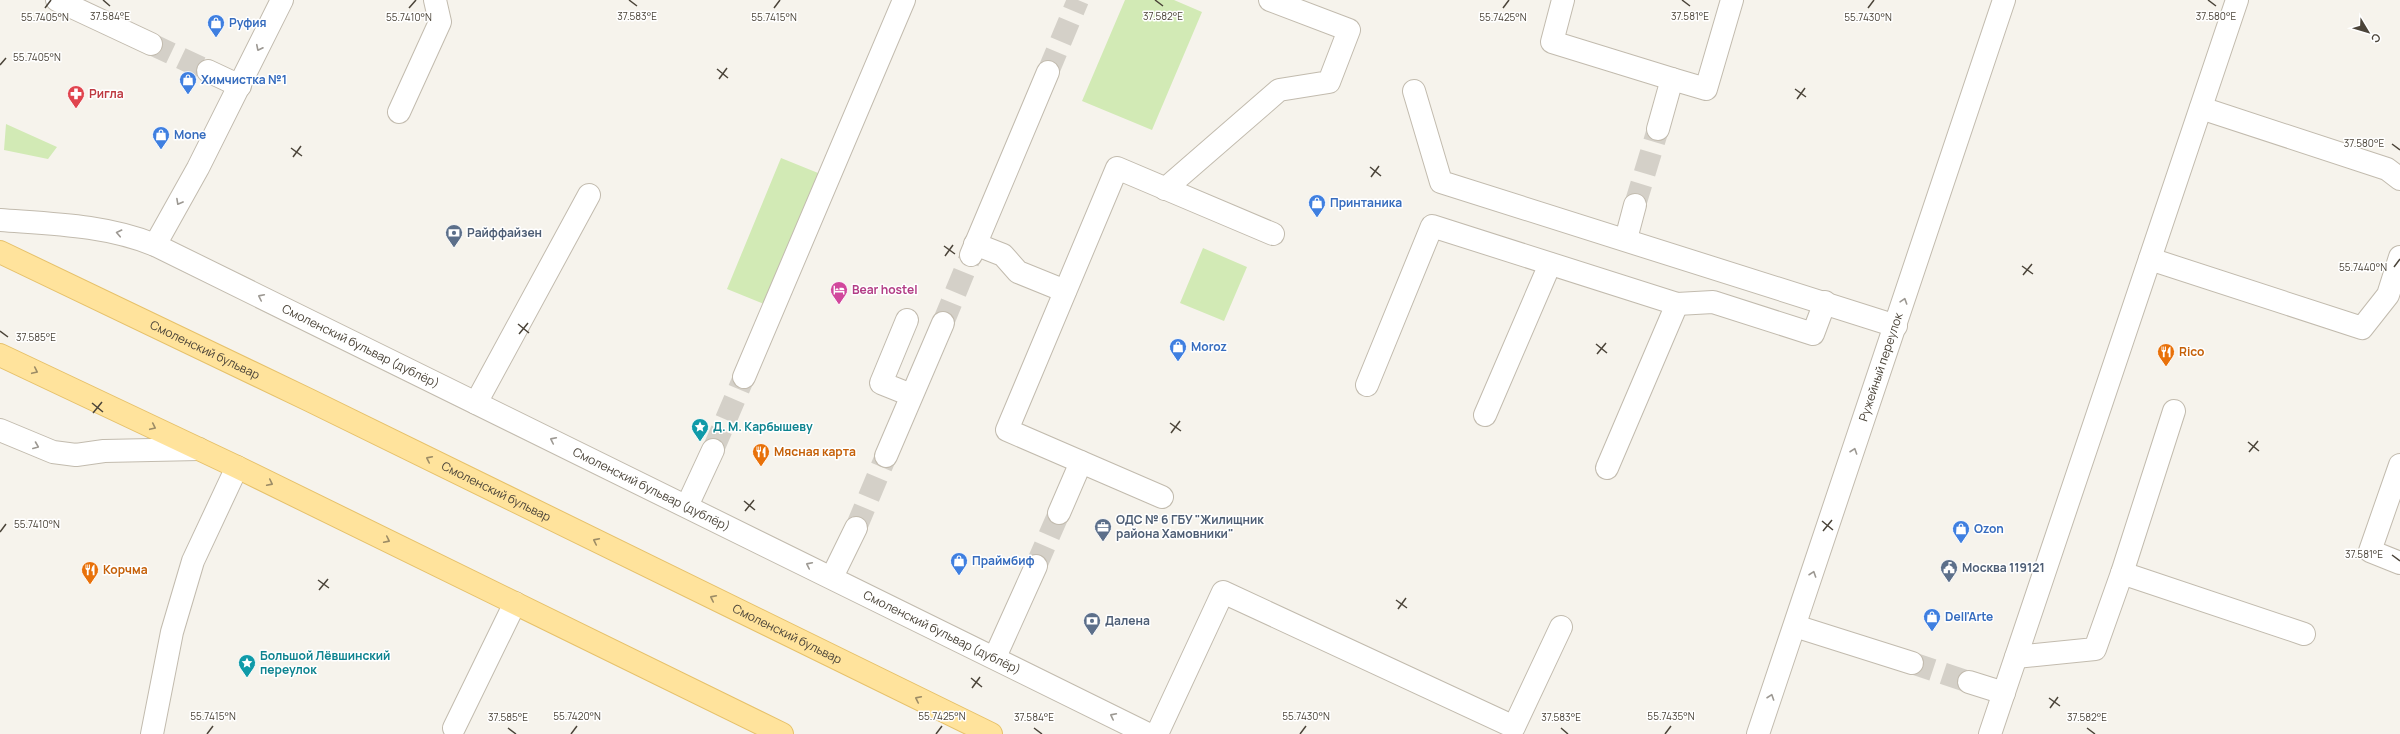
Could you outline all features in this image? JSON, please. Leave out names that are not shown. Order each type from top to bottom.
[{"type":"main road","name":"Смоленский бульвар","points":[[0,252],[302,397],[991,734]]},
{"type":"main road","points":[[0,355],[237,467],[782,734]]},
{"type":"street","points":[[57,0],[151,44]]},
{"type":"street","points":[[155,245],[198,168],[282,0]]},
{"type":"street","points":[[398,112],[440,22],[435,0]]},
{"type":"street","points":[[744,377],[904,0]]},
{"type":"street","points":[[1166,189],[1279,90],[1329,82],[1349,30],[1270,0]]},
{"type":"street","points":[[1563,0],[1552,42],[1706,89],[1732,0]]},
{"type":"street","name":"Ружейный переулок","points":[[1758,734],[2004,0]]},
{"type":"street","points":[[1990,734],[2237,0]]},
{"type":"street","points":[[208,71],[240,86]]},
{"type":"street","points":[[1048,72],[973,249],[1003,255],[1018,272],[1065,291]]},
{"type":"street","points":[[1658,129],[1672,79]]},
{"type":"street","points":[[1414,91],[1441,182],[1626,239],[1896,326]]},
{"type":"street","points":[[2201,108],[2387,169],[2400,179]]},
{"type":"street","points":[[1162,497],[1007,430],[1065,291],[1117,168],[1273,234]]},
{"type":"street","points":[[476,403],[589,195]]},
{"type":"street","points":[[1626,239],[1635,205]]},
{"type":"street","name":"Смоленский бульвар (дублёр)","points":[[0,220],[98,228],[132,235],[155,245],[995,657],[1148,734]]},
{"type":"street","points":[[1367,385],[1432,226],[1677,304],[1713,302],[1814,334],[1825,302]]},
{"type":"street","points":[[2150,259],[2362,328],[2388,295],[2400,257]]},
{"type":"street","points":[[1485,415],[1550,264]]},
{"type":"street","points":[[1607,468],[1677,304]]},
{"type":"street","points":[[907,320],[881,383],[912,396]]},
{"type":"street","points":[[886,456],[942,323]]},
{"type":"street","points":[[2016,657],[2095,649],[2122,573],[2174,411]]},
{"type":"street","points":[[0,430],[53,452],[76,455],[104,451],[199,449]]},
{"type":"street","points":[[687,506],[713,450]]},
{"type":"street","points":[[1059,513],[1081,462]]},
{"type":"street","points":[[2400,465],[2370,551],[2400,563]]},
{"type":"street","points":[[152,734],[172,632],[193,561],[237,467]]},
{"type":"street","points":[[832,577],[856,528]]},
{"type":"street","points":[[995,657],[1036,566]]},
{"type":"street","points":[[2122,573],[2304,634]]},
{"type":"street","points":[[1157,734],[1223,592],[1514,727],[1561,627]]},
{"type":"street","points":[[454,728],[514,603]]},
{"type":"street","points":[[1795,626],[1912,663]]},
{"type":"street","points":[[1969,682],[2004,693]]},
{"type":"green space","points":[[1125,0],[1174,0],[1202,12],[1152,130],[1082,101]]},
{"type":"green space","points":[[6,124],[57,147],[48,159],[4,150]]},
{"type":"green space","points":[[781,158],[823,175],[769,306],[727,289]]},
{"type":"green space","points":[[1203,248],[1247,267],[1224,321],[1180,303]]},
{"type":"tunnel","points":[[1048,72],[1078,0]]},
{"type":"tunnel","points":[[151,44],[208,71]]},
{"type":"tunnel","points":[[1635,205],[1658,129]]},
{"type":"tunnel","points":[[943,323],[971,255]]},
{"type":"tunnel","points":[[713,450],[744,377]]},
{"type":"tunnel","points":[[856,528],[886,456]]},
{"type":"tunnel","points":[[1036,566],[1059,513]]},
{"type":"tunnel","points":[[1912,663],[1969,682]]},
{"type":"place","name":"Руфия","points":[[216,38]]},
{"type":"place","name":"Химчистка №1","points":[[188,95]]},
{"type":"place","name":"Ригла","points":[[76,109]]},
{"type":"place","name":"Mone","points":[[161,150]]},
{"type":"place","name":"Принтаника","points":[[1317,218]]},
{"type":"place","name":"Райффайзен","points":[[454,248]]},
{"type":"place","name":"Bear hostel","points":[[839,305]]},
{"type":"place","name":"Moroz","points":[[1178,362]]},
{"type":"place","name":"Rico","points":[[2166,367]]},
{"type":"place","name":"Д. М. Карбышеву","points":[[700,442]]},
{"type":"place","name":"Мясная карта","points":[[761,467]]},
{"type":"place","name":"ОДС № 6 ГБУ \"Жилищник района Хамовники\"","points":[[1103,542]]},
{"type":"place","name":"Ozon","points":[[1961,544]]},
{"type":"place","name":"Праймбиф","points":[[959,576]]},
{"type":"place","name":"Москва 119121","points":[[1949,583]]},
{"type":"place","name":"Корчма","points":[[90,585]]},
{"type":"place","name":"Dell'Arte","points":[[1932,632]]},
{"type":"place","name":"Далена","points":[[1092,636]]},
{"type":"place","name":"Большой Лёвшинский переулок","points":[[247,678]]}]
